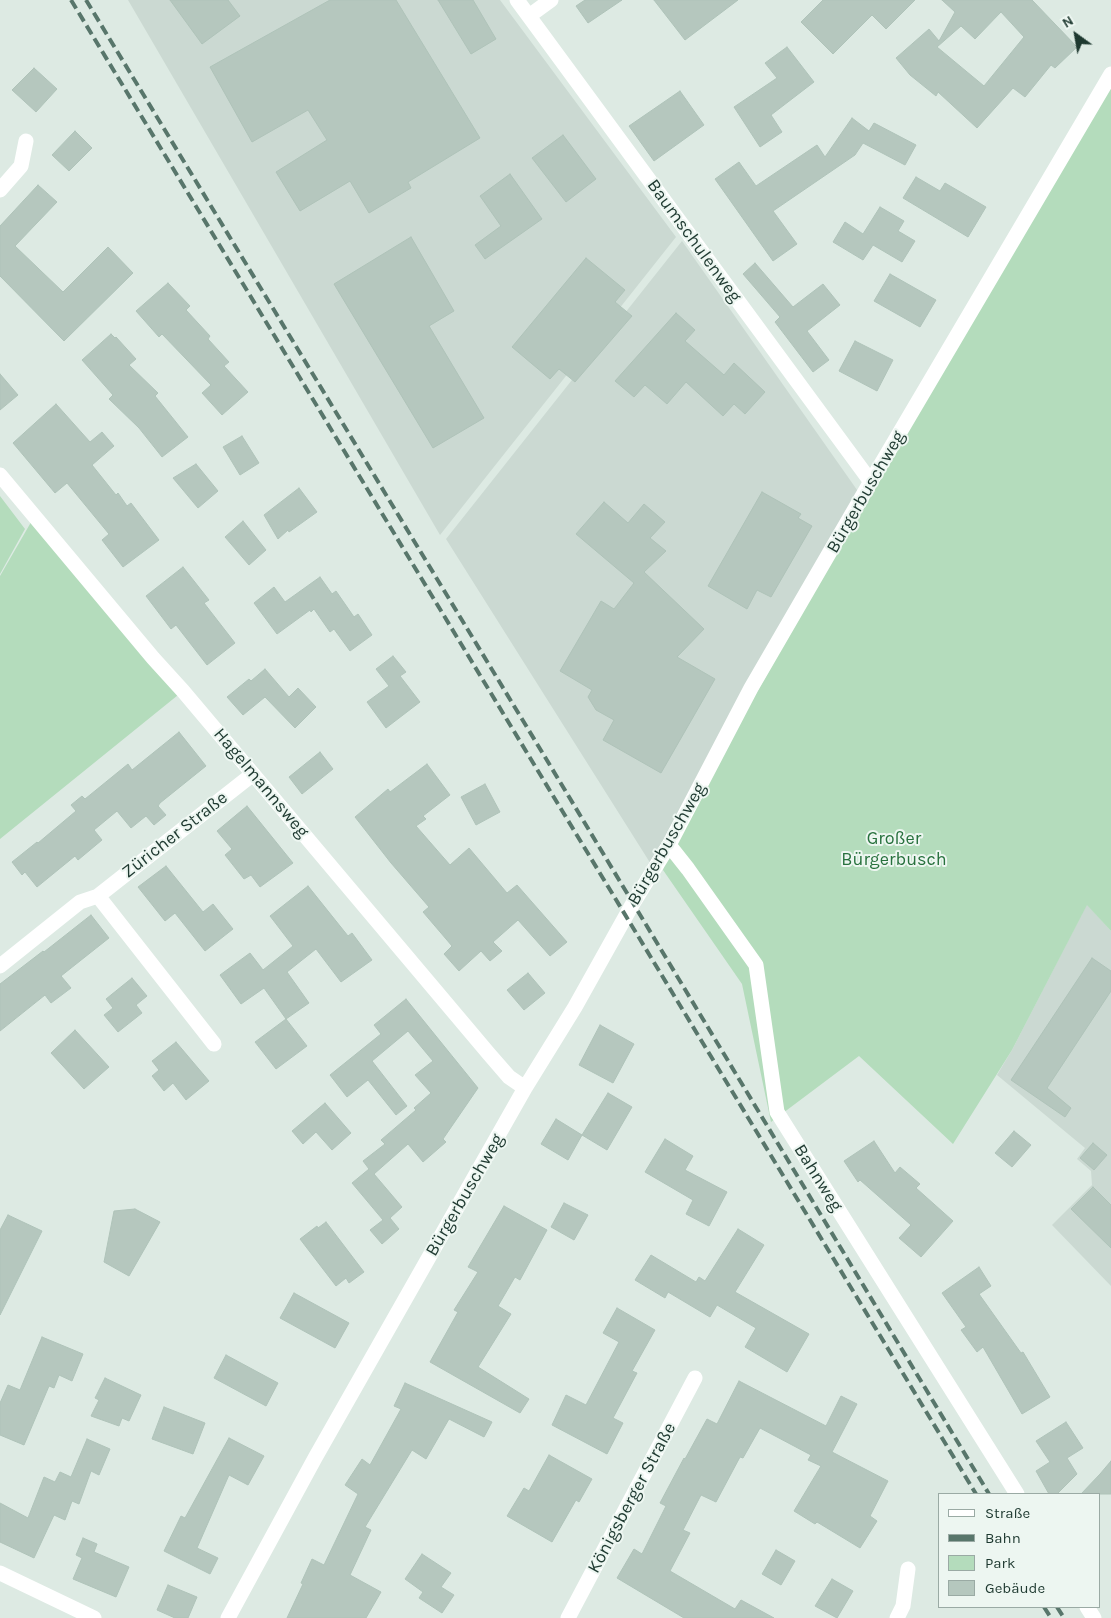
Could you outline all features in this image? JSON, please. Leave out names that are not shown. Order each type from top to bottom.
[{"type":"street","name":"Baumschulenweg","points":[[517,0],[871,482]]},
{"type":"street","points":[[529,16],[551,0]]},
{"type":"street","name":"Bürgerbuschweg","points":[[228,1618],[315,1458],[525,1088],[575,1007],[632,904],[669,845],[752,688],[1111,74]]},
{"type":"street","points":[[0,190],[21,166],[26,141]]},
{"type":"street","name":"Hagelmannsweg","points":[[0,475],[489,1054],[509,1077],[525,1088]]},
{"type":"street","name":"Züricher Straße","points":[[0,966],[80,902],[98,896],[253,774]]},
{"type":"street","name":"Bahnweg","points":[[669,845],[756,965],[776,1112],[1016,1493]]},
{"type":"street","points":[[98,896],[214,1044]]},
{"type":"street","name":"Königsberger Straße","points":[[568,1618],[695,1378]]},
{"type":"street","points":[[897,1618],[904,1606],[908,1569]]},
{"type":"street","points":[[0,1573],[94,1618]]},
{"type":"shaded area","points":[[128,0],[500,0],[676,237],[440,535]]},
{"type":"shaded area","points":[[682,241],[862,497],[654,869],[446,539]]},
{"type":"shaded area","points":[[1087,904],[1111,931],[1111,1286],[1052,1225],[1092,1185],[1091,1171],[1077,1159],[1085,1148],[997,1075],[1012,1050]]},
{"type":"green space","name":"Großer Bürgerbusch","points":[[1111,76],[1111,931],[1087,905],[1012,1050],[953,1144],[859,1056],[771,1122],[742,984],[663,870],[669,845]]},
{"type":"green space","points":[[0,496],[25,529],[0,574]]},
{"type":"green space","points":[[34,517],[183,691],[0,839],[0,576]]},
{"type":"building","points":[[170,0],[228,0],[240,16],[202,44]]},
{"type":"building","points":[[330,0],[396,0],[480,138],[408,182],[411,188],[369,213],[350,181],[300,211],[276,172],[327,140],[308,110],[252,142],[210,67]]},
{"type":"building","points":[[438,0],[473,0],[496,39],[471,54]]},
{"type":"building","points":[[585,0],[622,0],[588,23],[576,6]]},
{"type":"building","points":[[654,0],[738,0],[685,40]]},
{"type":"building","points":[[823,0],[915,0],[886,29],[872,15],[833,54],[801,22]]},
{"type":"building","points":[[942,0],[1032,0],[1077,47],[1055,68],[1051,65],[1025,97],[1013,88],[977,128],[938,92],[936,96],[910,75],[896,58],[929,29],[939,41],[955,12]],"holes":[[[1001,12],[1024,37],[984,86],[937,47],[961,26],[975,39]]]},
{"type":"building","points":[[787,47],[814,82],[771,115],[782,132],[760,147],[734,107],[777,78],[765,63]]},
{"type":"building","points":[[34,68],[57,89],[36,112],[12,90]]},
{"type":"building","points":[[680,91],[704,125],[654,161],[629,126]]},
{"type":"building","points":[[852,118],[869,131],[874,123],[916,145],[905,165],[863,143],[855,155],[773,211],[797,244],[773,261],[715,179],[739,162],[756,186],[817,145],[825,157]]},
{"type":"building","points":[[75,131],[92,148],[69,171],[52,155]]},
{"type":"building","points":[[563,135],[596,179],[566,202],[532,158]]},
{"type":"building","points":[[510,174],[542,219],[485,259],[475,245],[501,226],[480,196]]},
{"type":"building","points":[[916,177],[940,191],[945,183],[986,207],[968,237],[903,198]]},
{"type":"building","points":[[38,185],[57,202],[15,246],[63,292],[108,247],[133,273],[64,341],[0,276],[0,226]]},
{"type":"building","points":[[880,207],[904,221],[898,231],[915,241],[902,262],[873,245],[863,260],[833,242],[845,222],[863,234]]},
{"type":"building","points":[[411,237],[454,311],[429,326],[484,418],[433,448],[334,284]]},
{"type":"building","points":[[586,258],[625,290],[615,302],[632,316],[575,382],[559,369],[550,379],[512,347]]},
{"type":"building","points":[[755,263],[793,307],[823,284],[840,305],[807,331],[829,360],[813,372],[775,322],[780,317],[743,274]]},
{"type":"building","points":[[890,274],[936,300],[920,327],[874,301]]},
{"type":"building","points":[[168,283],[190,306],[186,310],[210,336],[208,339],[229,362],[224,366],[248,392],[222,415],[202,393],[211,385],[162,334],[159,337],[136,311]]},
{"type":"building","points":[[676,313],[695,330],[685,341],[724,375],[734,363],[765,392],[745,414],[734,404],[723,416],[686,382],[667,404],[645,385],[634,397],[615,381]]},
{"type":"building","points":[[111,334],[136,359],[129,365],[158,393],[155,396],[188,437],[162,457],[139,428],[109,399],[113,395],[82,360]]},
{"type":"building","points":[[855,341],[893,360],[877,391],[839,371]]},
{"type":"building","points":[[0,374],[18,395],[0,410]]},
{"type":"building","points":[[56,404],[90,442],[102,432],[114,446],[92,465],[116,495],[118,493],[127,506],[131,503],[159,540],[123,567],[102,540],[109,534],[67,483],[55,493],[13,443]]},
{"type":"building","points":[[242,436],[259,463],[240,475],[223,447]]},
{"type":"building","points":[[196,464],[218,491],[198,508],[173,478]]},
{"type":"building","points":[[299,488],[317,512],[289,532],[288,530],[278,539],[264,515]]},
{"type":"building","points":[[762,492],[801,514],[798,518],[812,526],[771,597],[757,590],[747,609],[708,586]]},
{"type":"building","points":[[604,502],[628,523],[644,504],[665,522],[650,538],[666,551],[644,572],[704,629],[677,657],[715,679],[661,773],[603,740],[614,720],[596,710],[588,697],[592,690],[560,671],[601,601],[614,609],[634,583],[576,534]]},
{"type":"building","points":[[243,521],[266,550],[249,565],[225,537]]},
{"type":"building","points":[[183,567],[209,600],[204,603],[235,643],[207,665],[176,625],[171,629],[146,596]]},
{"type":"building","points":[[320,577],[332,594],[336,591],[354,617],[358,614],[372,635],[350,651],[334,629],[330,632],[314,609],[277,634],[254,603],[274,587],[285,602]]},
{"type":"building","points":[[393,656],[406,672],[400,676],[420,702],[386,728],[367,702],[389,686],[376,669]]},
{"type":"building","points":[[265,669],[289,697],[298,688],[316,707],[295,728],[265,697],[243,715],[227,697]]},
{"type":"building","points":[[179,732],[206,766],[160,803],[158,806],[166,815],[154,825],[146,816],[131,828],[117,811],[94,830],[102,840],[78,860],[75,856],[37,887],[25,872],[22,875],[12,862],[76,811],[71,805],[82,796],[85,799],[128,764],[132,770]]},
{"type":"building","points":[[320,752],[333,769],[302,794],[289,777]]},
{"type":"building","points":[[427,764],[450,795],[423,816],[426,819],[416,826],[450,865],[469,848],[507,893],[517,885],[567,942],[550,956],[518,920],[493,942],[502,951],[490,961],[481,951],[459,971],[444,954],[452,946],[423,912],[429,907],[355,817],[388,789],[390,792]]},
{"type":"building","points":[[485,784],[500,812],[476,825],[461,797]]},
{"type":"building","points":[[247,806],[293,863],[260,887],[251,875],[244,879],[225,855],[232,849],[217,831]]},
{"type":"building","points":[[166,866],[203,912],[213,904],[233,929],[205,951],[175,913],[165,921],[138,887]]},
{"type":"building","points":[[308,886],[348,936],[352,933],[372,960],[341,982],[316,949],[287,972],[309,1003],[286,1019],[264,988],[241,1004],[220,975],[250,953],[263,970],[293,946],[270,916]]},
{"type":"building","points":[[91,915],[109,938],[61,976],[71,988],[51,1003],[45,995],[0,1031],[0,984]]},
{"type":"building","points":[[1092,958],[1111,971],[1111,991],[1047,1088],[1071,1108],[1065,1117],[1011,1080]]},
{"type":"building","points":[[528,973],[545,993],[524,1010],[507,990]]},
{"type":"building","points":[[132,978],[147,996],[136,1005],[142,1013],[118,1032],[104,1015],[113,1008],[106,999]]},
{"type":"building","points":[[406,999],[478,1088],[443,1139],[446,1142],[423,1162],[408,1144],[374,1174],[402,1207],[390,1218],[399,1229],[382,1244],[370,1230],[383,1220],[352,1183],[369,1169],[363,1161],[385,1144],[381,1140],[416,1110],[414,1108],[431,1093],[415,1075],[433,1061],[408,1031],[372,1061],[407,1106],[396,1115],[368,1080],[347,1097],[330,1075],[381,1034],[374,1025]]},
{"type":"building","points":[[286,1019],[307,1046],[276,1069],[255,1042]]},
{"type":"building","points":[[600,1025],[634,1044],[613,1083],[579,1065]]},
{"type":"building","points":[[75,1030],[109,1067],[84,1089],[51,1053]]},
{"type":"building","points":[[176,1042],[209,1081],[186,1100],[173,1083],[164,1091],[152,1076],[159,1070],[152,1061]]},
{"type":"building","points":[[608,1093],[632,1107],[607,1150],[582,1135]]},
{"type":"building","points":[[325,1103],[351,1133],[332,1150],[316,1132],[303,1144],[292,1131]]},
{"type":"building","points":[[556,1119],[582,1135],[568,1160],[541,1144]]},
{"type":"building","points":[[1014,1131],[1031,1145],[1012,1167],[995,1153]]},
{"type":"building","points":[[665,1139],[693,1156],[685,1170],[727,1192],[709,1226],[686,1214],[693,1200],[645,1172]]},
{"type":"building","points":[[874,1141],[895,1173],[900,1167],[920,1184],[916,1188],[953,1221],[921,1257],[899,1238],[911,1225],[860,1180],[858,1182],[844,1161]]},
{"type":"building","points":[[1093,1143],[1107,1155],[1094,1170],[1080,1158]]},
{"type":"building","points":[[1093,1187],[1111,1205],[1111,1248],[1071,1209]]},
{"type":"building","points":[[564,1203],[588,1215],[574,1240],[551,1227]]},
{"type":"building","points":[[504,1206],[547,1230],[520,1280],[515,1277],[498,1306],[511,1314],[478,1367],[529,1399],[520,1413],[430,1362],[458,1312],[454,1310],[478,1272],[468,1267]]},
{"type":"building","points":[[135,1209],[160,1222],[129,1276],[104,1262],[114,1211]]},
{"type":"building","points":[[8,1215],[42,1231],[0,1315],[0,1230]]},
{"type":"building","points":[[326,1222],[364,1272],[349,1283],[346,1278],[336,1286],[300,1239],[317,1226],[318,1228]]},
{"type":"building","points":[[738,1229],[764,1245],[735,1292],[809,1334],[787,1372],[745,1347],[756,1328],[717,1305],[710,1317],[668,1292],[665,1298],[635,1280],[651,1255],[696,1282],[699,1277],[705,1281]]},
{"type":"building","points":[[979,1267],[991,1286],[979,1294],[1021,1353],[1023,1352],[1050,1397],[1022,1414],[983,1347],[977,1352],[961,1330],[966,1327],[942,1293]]},
{"type":"building","points":[[294,1293],[349,1323],[335,1348],[280,1318]]},
{"type":"building","points":[[617,1308],[655,1330],[632,1371],[637,1373],[613,1418],[623,1423],[607,1454],[552,1425],[566,1395],[586,1405],[619,1342],[603,1333]]},
{"type":"building","points":[[42,1337],[83,1354],[72,1381],[59,1375],[54,1388],[49,1386],[24,1445],[0,1435],[0,1403],[8,1385],[20,1390]]},
{"type":"building","points":[[226,1355],[278,1383],[266,1406],[214,1378]]},
{"type":"building","points":[[105,1378],[141,1395],[129,1421],[122,1418],[119,1426],[91,1416],[99,1400],[95,1398]]},
{"type":"building","points":[[739,1381],[826,1426],[841,1396],[857,1404],[832,1452],[888,1481],[870,1516],[877,1521],[860,1548],[817,1522],[815,1524],[794,1511],[821,1466],[808,1460],[811,1455],[760,1428],[743,1458],[740,1457],[716,1502],[701,1495],[683,1530],[690,1533],[670,1571],[735,1609],[741,1600],[774,1618],[684,1618],[617,1578],[634,1549],[642,1554],[666,1506],[660,1503],[684,1458],[707,1419],[717,1424]]},
{"type":"building","points":[[405,1383],[492,1422],[484,1437],[449,1419],[426,1459],[412,1450],[365,1527],[371,1530],[350,1575],[381,1592],[366,1618],[287,1618],[312,1559],[324,1565],[358,1494],[345,1485],[362,1459],[370,1465],[401,1409],[394,1406]]},
{"type":"building","points":[[164,1407],[205,1423],[193,1454],[152,1439]]},
{"type":"building","points":[[1066,1422],[1083,1448],[1067,1458],[1077,1474],[1058,1493],[1048,1493],[1036,1471],[1050,1462],[1036,1441]]},
{"type":"building","points":[[229,1438],[264,1456],[248,1485],[229,1475],[197,1548],[218,1558],[210,1574],[164,1551],[181,1516],[185,1518]]},
{"type":"building","points":[[87,1439],[110,1449],[99,1475],[91,1471],[79,1504],[72,1501],[65,1520],[54,1515],[34,1558],[0,1542],[0,1503],[28,1518],[44,1477],[55,1482],[60,1472],[71,1477]]},
{"type":"building","points":[[549,1455],[592,1479],[579,1502],[576,1500],[552,1542],[507,1516],[524,1488],[529,1491]]},
{"type":"building","points":[[1111,1461],[1111,1494],[1082,1493]]},
{"type":"building","points":[[83,1538],[97,1544],[94,1552],[129,1567],[116,1597],[73,1579],[82,1558],[76,1555]]},
{"type":"building","points":[[776,1550],[795,1561],[781,1585],[762,1574]]},
{"type":"building","points":[[422,1554],[451,1573],[441,1587],[454,1595],[442,1613],[419,1598],[423,1592],[405,1579]]},
{"type":"building","points":[[832,1579],[853,1591],[837,1618],[815,1606]]},
{"type":"building","points":[[168,1585],[197,1597],[188,1618],[175,1618],[157,1610]]},
{"type":"railway","points":[[71,0],[975,1493]]},
{"type":"railway","points":[[86,0],[988,1493]]},
{"type":"railway","points":[[1045,1608],[1051,1618]]},
{"type":"railway","points":[[1058,1608],[1064,1618]]}]
